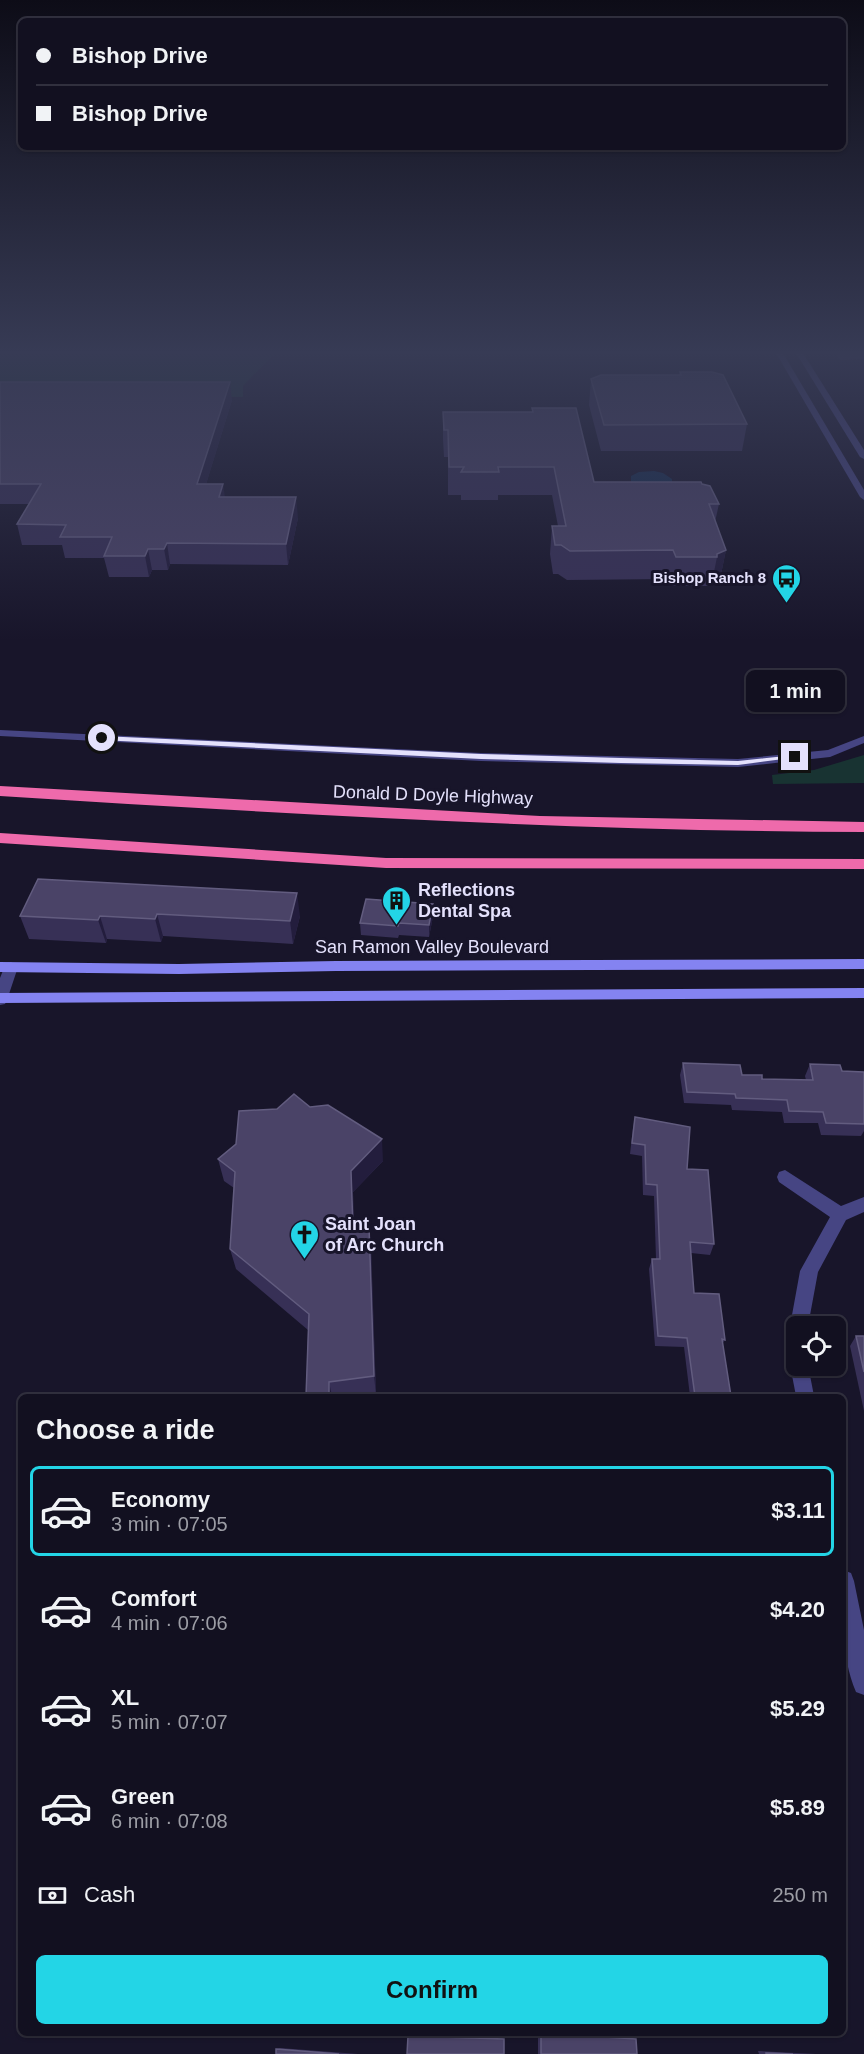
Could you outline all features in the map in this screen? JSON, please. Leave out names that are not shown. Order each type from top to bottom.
[{"type":"highway","name":"Donald D Doyle Highway","points":[[0,791],[448,816],[659,824],[864,827]]},
{"type":"highway","points":[[0,838],[386,863],[864,864]]},
{"type":"main road","name":"San Ramon Valley Boulevard","points":[[6,967],[179,969],[336,966],[864,964]]},
{"type":"main road","points":[[0,999],[864,993]]},
{"type":"street","points":[[836,449],[864,497]]},
{"type":"street","points":[[0,733],[481,757],[738,763],[830,753],[864,739]]},
{"type":"street","points":[[0,999],[6,967]]},
{"type":"street","points":[[785,1177],[840,1215]]},
{"type":"street","points":[[802,1316],[809,1271],[840,1215],[864,1204]]},
{"type":"street","points":[[801,1376],[806,1394]]},
{"type":"street","points":[[846,1595],[863,1676]]},
{"type":"green space","points":[[864,755],[864,783],[773,784],[772,775],[814,770]]},
{"type":"water","points":[[639,472],[663,473],[672,479],[672,483],[631,482],[631,476]]},
{"type":"building","points":[[0,449],[208,449],[197,484],[223,484],[219,497],[296,497],[286,544],[167,543],[164,549],[148,549],[145,556],[104,556],[112,537],[60,537],[66,525],[17,524],[41,484],[0,484]]},
{"type":"building","points":[[449,449],[586,449],[594,482],[701,482],[710,486],[719,504],[709,504],[726,550],[717,554],[717,557],[676,557],[673,550],[570,551],[561,545],[555,545],[552,526],[566,526],[554,467],[498,467],[499,472],[461,472],[464,467],[449,467]]},
{"type":"building","points":[[38,879],[297,893],[290,921],[157,914],[155,919],[100,916],[98,920],[20,916]]},
{"type":"building","points":[[366,899],[433,904],[429,925],[399,923],[398,926],[360,923]]},
{"type":"building","points":[[683,1063],[740,1065],[742,1075],[762,1075],[762,1079],[813,1080],[810,1064],[840,1065],[842,1071],[864,1072],[864,1124],[826,1123],[823,1112],[789,1111],[787,1100],[736,1098],[735,1094],[687,1092]]},
{"type":"building","name":"Saint Joan of Arc Church","points":[[294,1094],[310,1107],[328,1105],[382,1139],[351,1171],[353,1228],[369,1226],[374,1376],[329,1382],[329,1394],[306,1394],[309,1314],[230,1249],[235,1172],[218,1159],[236,1144],[239,1111],[277,1109]]},
{"type":"building","points":[[635,1117],[690,1127],[687,1169],[708,1170],[714,1244],[690,1242],[694,1293],[719,1294],[725,1340],[722,1339],[731,1394],[695,1394],[687,1338],[658,1336],[652,1259],[660,1259],[657,1185],[646,1184],[645,1145],[632,1143]]},
{"type":"building","points":[[856,1336],[864,1336],[864,1372]]},
{"type":"building","points":[[408,2036],[504,2039],[504,2054],[407,2054]]},
{"type":"building","points":[[541,2036],[636,2039],[637,2054],[541,2054]]},
{"type":"building","points":[[276,2049],[339,2054],[276,2054]]},
{"type":"place","name":"Bishop Ranch 8","points":[[787,604]]},
{"type":"place","name":"Reflections Dental Spa","points":[[397,926]]},
{"type":"place","name":"Saint Joan of Arc Church","points":[[304,1260]]},
{"type":"route","points":[[102,738],[481,757],[621,761],[738,763],[795,757]]}]
